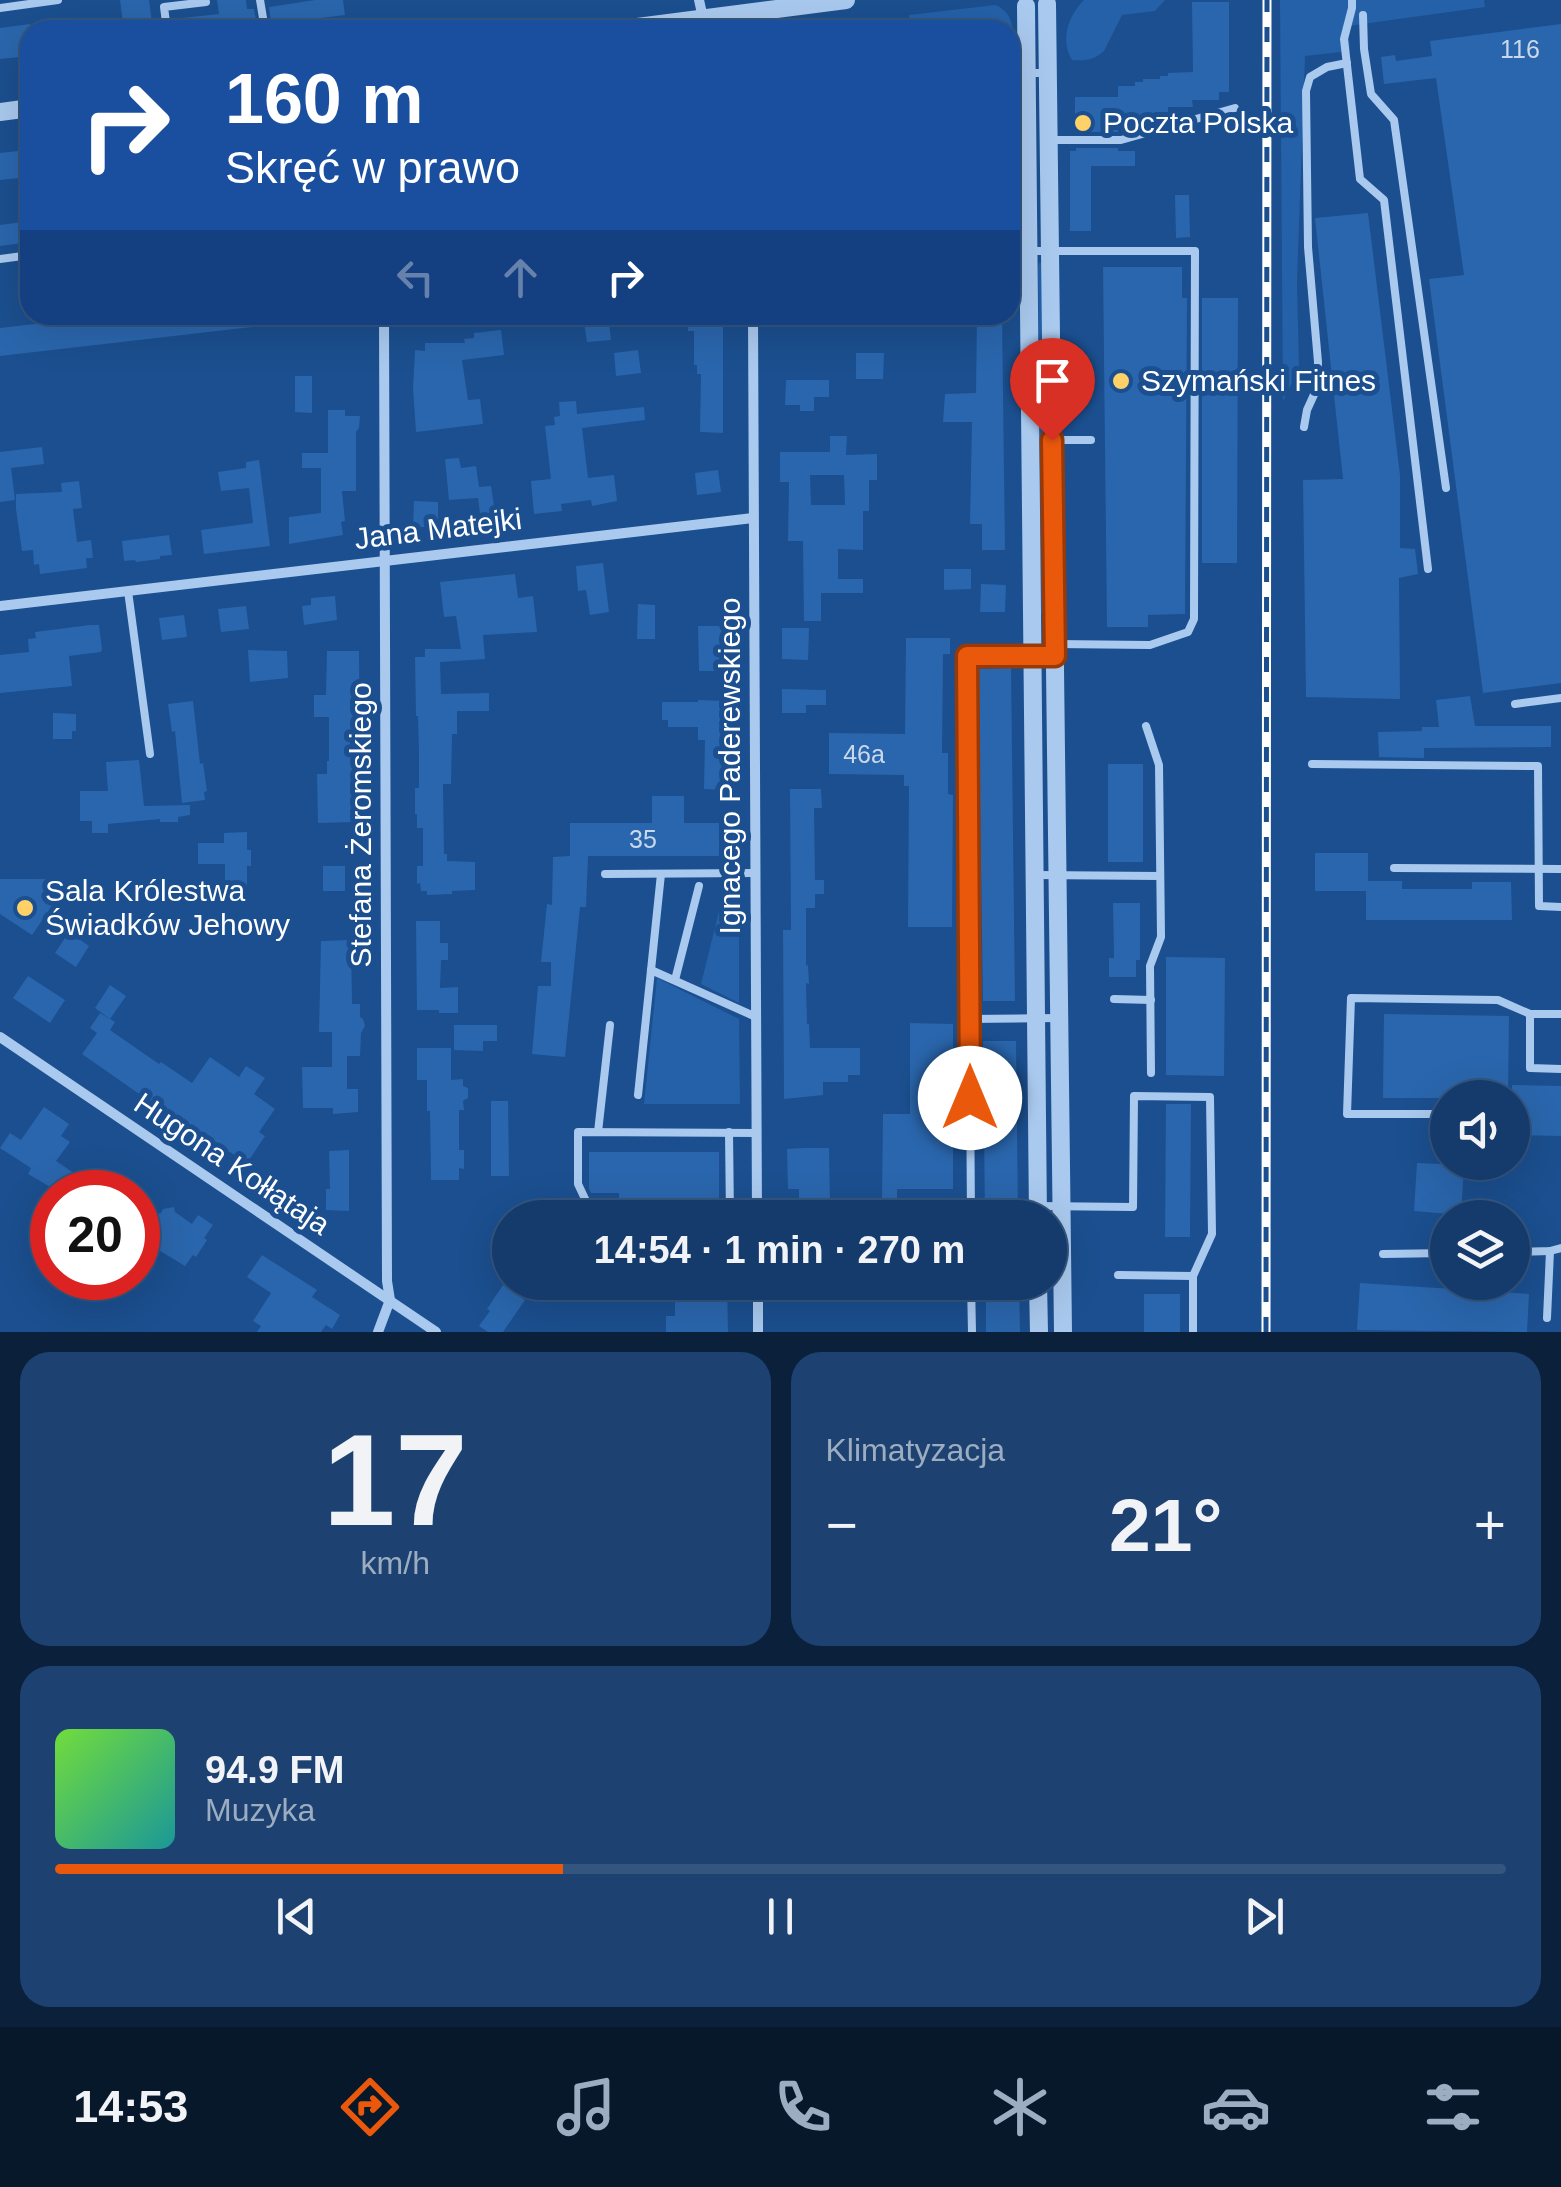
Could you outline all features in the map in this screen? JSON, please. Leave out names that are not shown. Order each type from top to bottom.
[{"type":"street","points":[[756,20],[846,0]]},
{"type":"street","points":[[1020,38],[1022,3],[1036,8],[1053,1],[1048,73],[1062,1200]]},
{"type":"street","points":[[655,20],[701,9],[747,20]]},
{"type":"street","points":[[1020,102],[1028,251],[1038,1200]]},
{"type":"street","name":"Stefana Żeromskiego","points":[[378,1332],[390,1300],[384,325]]},
{"type":"street","name":"Ignacego Paderewskiego","points":[[753,325],[757,1200]]},
{"type":"street","name":"Jana Matejki","points":[[0,606],[754,518]]},
{"type":"street","name":"Hugona Kołłątaja","points":[[0,1037],[436,1332]]},
{"type":"street","points":[[758,1300],[758,1332]]},
{"type":"street","points":[[1038,1300],[1039,1332]]},
{"type":"street","points":[[1063,1300],[1063,1332]]},
{"type":"lane","points":[[0,8],[58,0]]},
{"type":"lane","points":[[1352,0],[1344,39],[1360,179],[1384,200],[1428,569]]},
{"type":"lane","points":[[166,20],[164,7],[206,2]]},
{"type":"lane","points":[[1363,15],[1371,94],[1394,120],[1446,488]]},
{"type":"lane","points":[[1304,427],[1306,410],[1316,388],[1318,362],[1308,248],[1306,92],[1310,77],[1347,63]]},
{"type":"lane","points":[[1020,73],[1048,73]]},
{"type":"lane","points":[[1022,130],[1121,140],[1235,108]]},
{"type":"lane","points":[[971,1200],[967,656],[1032,656],[1055,650],[1150,645],[1188,632],[1194,619],[1195,252],[1028,251]]},
{"type":"lane","points":[[1052,440],[1090,440]]},
{"type":"lane","points":[[128,591],[150,754]]},
{"type":"lane","points":[[1515,704],[1561,698]]},
{"type":"lane","points":[[1146,726],[1159,766],[1160,937],[1150,966],[1151,1073]]},
{"type":"lane","points":[[1312,764],[1538,766],[1538,906],[1561,907]]},
{"type":"lane","points":[[1394,868],[1561,869]]},
{"type":"lane","points":[[605,874],[756,873]]},
{"type":"lane","points":[[638,1095],[662,874]]},
{"type":"lane","points":[[1034,875],[1160,876]]},
{"type":"lane","points":[[675,980],[699,886]]},
{"type":"lane","points":[[651,970],[756,1017]]},
{"type":"lane","points":[[1430,1114],[1347,1114],[1351,998],[1498,1000],[1530,1014],[1561,1014]]},
{"type":"lane","points":[[1114,999],[1151,1000]]},
{"type":"lane","points":[[1530,1014],[1530,1068],[1561,1068]]},
{"type":"lane","points":[[969,1018],[1060,1018]]},
{"type":"lane","points":[[598,1132],[610,1025]]},
{"type":"lane","points":[[1067,1206],[1132,1206],[1134,1096],[1210,1096],[1212,1234],[1193,1276],[1193,1332]]},
{"type":"lane","points":[[586,1200],[578,1184],[578,1132],[757,1133]]},
{"type":"lane","points":[[729,1132],[730,1200]]},
{"type":"lane","points":[[1530,1252],[1561,1248]]},
{"type":"lane","points":[[1547,1318],[1550,1251]]},
{"type":"lane","points":[[1383,1254],[1430,1253]]},
{"type":"lane","points":[[1118,1275],[1193,1276]]},
{"type":"lane","points":[[971,1300],[972,1332]]},
{"type":"shaded area","points":[[1084,0],[1165,0],[1155,11],[1122,15],[1104,51],[1090,59],[1072,60],[1067,28]]},
{"type":"shaded area","points":[[1280,0],[1484,0],[1485,7],[1348,26],[1350,51],[1305,56],[1297,283],[1299,368],[1283,401]]},
{"type":"shaded area","points":[[995,5],[1010,20],[909,20],[909,15]]},
{"type":"shaded area","points":[[1042,263],[1045,625],[1041,613]]},
{"type":"shaded area","points":[[723,895],[739,896],[739,1003],[701,984]]},
{"type":"shaded area","points":[[657,978],[739,1019],[740,1104],[644,1104]]},
{"type":"building","points":[[120,0],[149,0],[152,20],[123,20]]},
{"type":"building","points":[[217,0],[246,0],[247,9],[254,9],[256,20],[173,20],[173,19],[219,14]]},
{"type":"building","points":[[343,0],[345,15],[271,20],[269,7]]},
{"type":"building","points":[[1192,2],[1229,2],[1229,92],[1219,92],[1219,100],[1192,100],[1193,107],[1168,107],[1168,114],[1143,114],[1143,121],[1118,121],[1118,132],[1075,132],[1075,97],[1118,97],[1118,86],[1135,86],[1135,82],[1160,79],[1168,73],[1193,72]]},
{"type":"building","points":[[1561,24],[1561,683],[1483,693],[1429,279],[1464,275],[1436,78],[1384,84],[1381,57],[1395,55],[1396,61],[1432,56],[1430,41]]},
{"type":"building","points":[[20,25],[20,57],[0,59],[0,28]]},
{"type":"building","points":[[18,151],[20,178],[0,180],[0,153]]},
{"type":"building","points":[[1070,151],[1135,151],[1135,166],[1091,166],[1091,231],[1070,231]]},
{"type":"building","points":[[1175,195],[1189,195],[1190,237],[1176,238]]},
{"type":"building","points":[[1368,213],[1400,475],[1400,548],[1415,549],[1418,574],[1399,578],[1400,699],[1306,697],[1303,480],[1343,479],[1315,218]]},
{"type":"building","points":[[20,222],[20,243],[0,246],[0,225]]},
{"type":"building","points":[[1103,267],[1182,267],[1182,298],[1187,298],[1185,614],[1148,615],[1148,627],[1107,627]]},
{"type":"building","points":[[1202,298],[1238,298],[1237,563],[1202,563]]},
{"type":"building","points":[[26,325],[269,325],[0,356],[0,328]]},
{"type":"building","points":[[584,325],[609,325],[611,340],[587,342]]},
{"type":"building","points":[[688,325],[723,325],[723,433],[700,432],[701,374],[697,374],[694,365],[694,331],[688,331]]},
{"type":"building","points":[[977,325],[1002,325],[1005,550],[982,550],[982,524],[970,524],[972,422],[943,422],[945,394],[976,393]]},
{"type":"building","points":[[501,330],[504,355],[462,360],[468,400],[480,399],[483,424],[416,432],[415,350],[425,351],[425,343],[465,343],[464,339],[474,338],[474,333]]},
{"type":"building","points":[[638,350],[641,373],[616,376],[614,353]]},
{"type":"building","points":[[856,353],[884,353],[883,379],[856,379]]},
{"type":"building","points":[[295,376],[312,376],[312,413],[295,412]]},
{"type":"building","points":[[786,380],[829,380],[829,397],[814,397],[814,411],[800,411],[800,405],[785,405]]},
{"type":"building","points":[[576,401],[577,414],[644,407],[645,420],[582,428],[588,478],[614,475],[617,501],[592,506],[591,500],[561,504],[562,511],[534,514],[531,481],[551,479],[545,426],[555,425],[554,417],[560,416],[559,402]]},
{"type":"building","points":[[328,410],[345,410],[345,416],[360,416],[356,432],[356,491],[342,491],[343,535],[289,544],[289,517],[321,513],[321,468],[302,468],[302,453],[328,453]]},
{"type":"building","points":[[830,436],[847,436],[846,455],[877,454],[877,480],[869,480],[869,511],[863,511],[863,550],[838,549],[838,579],[863,579],[863,593],[821,593],[821,621],[804,621],[803,541],[788,541],[789,482],[780,482],[780,452],[830,452]],"holes":[[[810,475],[844,475],[845,505],[811,505]]]},
{"type":"building","points":[[42,447],[44,464],[11,468],[15,500],[0,502],[0,452]]},
{"type":"building","points":[[459,458],[461,468],[476,466],[479,487],[491,486],[496,519],[481,521],[478,498],[449,500],[445,459]]},
{"type":"building","points":[[259,460],[270,546],[204,554],[201,530],[253,523],[249,488],[221,491],[218,472],[246,468],[246,462]]},
{"type":"building","points":[[718,470],[721,492],[697,495],[695,473]]},
{"type":"building","points":[[79,481],[82,508],[73,509],[77,542],[91,540],[93,558],[86,558],[87,568],[40,574],[39,564],[34,565],[33,550],[22,551],[16,494],[62,492],[61,483]]},
{"type":"building","points":[[414,501],[438,502],[438,527],[413,527]]},
{"type":"building","points":[[169,535],[172,555],[124,561],[122,541]]},
{"type":"building","points":[[603,563],[609,612],[590,615],[586,590],[578,591],[576,566]]},
{"type":"building","points":[[944,569],[971,569],[971,589],[944,590]]},
{"type":"building","points":[[515,574],[518,598],[533,596],[537,632],[483,635],[485,659],[440,662],[441,694],[489,693],[489,711],[457,711],[457,734],[452,734],[451,784],[443,784],[444,854],[447,861],[475,862],[475,890],[427,895],[417,884],[417,866],[423,866],[423,828],[417,828],[415,814],[419,753],[415,657],[425,657],[425,649],[461,649],[456,616],[444,617],[440,582]]},
{"type":"building","points":[[981,584],[1006,585],[1005,612],[980,612]]},
{"type":"building","points":[[335,596],[337,620],[304,625],[302,606],[311,605],[311,598]]},
{"type":"building","points":[[638,604],[655,605],[655,639],[637,639]]},
{"type":"building","points":[[246,606],[249,629],[221,632],[218,609]]},
{"type":"building","points":[[184,615],[187,637],[162,640],[159,618]]},
{"type":"building","points":[[99,625],[102,649],[69,656],[72,686],[0,693],[0,655],[29,652],[28,639],[36,638],[35,632]]},
{"type":"building","points":[[698,626],[723,626],[723,671],[699,671]]},
{"type":"building","points":[[782,628],[809,628],[808,660],[782,659]]},
{"type":"building","points":[[906,638],[950,638],[950,654],[943,654],[942,753],[948,753],[948,794],[953,795],[952,927],[908,927],[909,786],[904,786],[904,775],[829,774],[829,733],[905,734]]},
{"type":"building","points":[[248,650],[287,651],[288,678],[250,682]]},
{"type":"building","points":[[327,651],[359,651],[360,774],[355,774],[353,822],[318,823],[317,774],[327,774],[329,717],[314,717],[314,695],[326,695]]},
{"type":"building","points":[[1011,668],[1015,1001],[983,1001],[978,669]]},
{"type":"building","points":[[782,689],[826,690],[826,705],[806,705],[806,713],[782,713]]},
{"type":"building","points":[[1470,696],[1475,726],[1551,726],[1551,747],[1424,748],[1424,758],[1379,757],[1378,732],[1439,727],[1436,700]]},
{"type":"building","points":[[193,701],[207,791],[205,800],[182,803],[175,731],[172,732],[168,704]]},
{"type":"building","points":[[726,701],[724,790],[704,789],[705,740],[698,740],[698,727],[668,727],[668,720],[662,720],[662,702]]},
{"type":"building","points":[[53,713],[76,714],[72,739],[53,739]]},
{"type":"building","points":[[139,760],[144,806],[190,805],[190,815],[178,817],[178,822],[160,819],[108,824],[108,833],[92,833],[92,821],[80,821],[80,791],[108,791],[106,762]]},
{"type":"building","points":[[1108,764],[1143,764],[1143,862],[1108,862]]},
{"type":"building","points":[[790,789],[821,789],[822,808],[814,808],[815,880],[824,880],[824,894],[815,894],[815,908],[806,908],[810,1048],[860,1048],[860,1075],[848,1075],[848,1082],[823,1082],[823,1095],[784,1099],[783,930],[791,930]]},
{"type":"building","points":[[652,796],[684,796],[684,823],[719,823],[719,856],[588,856],[586,907],[580,907],[565,1057],[532,1054],[538,986],[551,986],[551,962],[541,962],[547,904],[552,905],[553,857],[570,856],[570,823],[652,823]]},
{"type":"building","points":[[247,832],[251,866],[247,866],[247,903],[225,903],[225,864],[198,864],[198,843],[224,843],[224,833]]},
{"type":"building","points":[[1315,853],[1368,853],[1368,881],[1402,881],[1402,889],[1472,889],[1472,882],[1511,882],[1512,920],[1366,920],[1366,891],[1315,891]]},
{"type":"building","points":[[323,866],[345,866],[345,891],[323,891]]},
{"type":"building","name":"Sala Królestwa Świadków Jehowy","points":[[0,879],[51,879],[51,884],[67,884],[32,935],[0,914]]},
{"type":"building","points":[[1113,903],[1140,903],[1140,960],[1136,960],[1136,977],[1109,977],[1109,958],[1114,958]]},
{"type":"building","points":[[416,921],[440,921],[440,943],[448,943],[448,960],[441,960],[440,988],[458,987],[458,1013],[417,1010]]},
{"type":"building","points":[[69,932],[89,946],[76,967],[55,953]]},
{"type":"building","points":[[351,940],[352,1004],[360,1004],[365,1026],[360,1056],[347,1056],[347,1089],[358,1089],[358,1112],[333,1114],[333,1108],[303,1108],[302,1067],[332,1067],[332,1032],[319,1032],[321,941]]},
{"type":"building","points":[[1166,957],[1225,958],[1224,1076],[1166,1075]]},
{"type":"building","points":[[28,976],[65,1000],[50,1023],[13,998]]},
{"type":"building","points":[[110,985],[126,996],[110,1019],[95,1008]]},
{"type":"building","points":[[100,1013],[115,1022],[110,1030],[192,1083],[210,1057],[239,1077],[246,1066],[265,1078],[254,1094],[275,1109],[259,1132],[265,1136],[247,1163],[230,1152],[225,1154],[82,1054],[97,1033],[90,1028]]},
{"type":"building","points":[[1384,1014],[1509,1016],[1508,1080],[1430,1080],[1430,1098],[1383,1098]]},
{"type":"building","points":[[910,1023],[953,1024],[953,1189],[897,1189],[897,1200],[882,1200],[883,1114],[910,1114]]},
{"type":"building","points":[[454,1025],[497,1025],[497,1041],[483,1041],[483,1051],[454,1050]]},
{"type":"building","points":[[983,1041],[1016,1041],[1018,1200],[985,1200]]},
{"type":"building","points":[[417,1048],[451,1048],[451,1080],[463,1079],[463,1086],[468,1088],[464,1110],[459,1110],[459,1150],[464,1150],[464,1169],[459,1168],[459,1180],[431,1180],[427,1080],[417,1080]]},
{"type":"building","points":[[1530,1085],[1561,1086],[1561,1136],[1530,1135]]},
{"type":"building","points":[[491,1101],[508,1101],[509,1176],[491,1176]]},
{"type":"building","points":[[1166,1104],[1191,1104],[1190,1237],[1165,1237]]},
{"type":"building","points":[[44,1107],[69,1124],[61,1136],[70,1142],[56,1161],[69,1170],[30,1170],[0,1148],[10,1133],[21,1140]]},
{"type":"building","points":[[829,1148],[830,1200],[799,1200],[799,1189],[788,1189],[787,1149]]},
{"type":"building","points":[[349,1150],[349,1211],[326,1210],[329,1151]]},
{"type":"building","points":[[589,1152],[719,1152],[719,1200],[619,1200],[619,1193],[591,1193]]},
{"type":"building","points":[[1417,1163],[1430,1164],[1430,1180],[1463,1180],[1462,1200],[1430,1200],[1430,1212],[1414,1211]]},
{"type":"building","points":[[174,1207],[192,1224],[198,1215],[213,1225],[196,1257],[193,1255],[185,1266],[160,1251],[163,1209]]},
{"type":"building","points":[[262,1255],[317,1290],[312,1297],[340,1315],[332,1329],[326,1325],[321,1332],[257,1332],[261,1326],[253,1321],[271,1293],[247,1277]]},
{"type":"building","points":[[1360,1283],[1430,1288],[1430,1300],[1529,1300],[1527,1332],[1357,1330]]},
{"type":"building","points":[[1144,1294],[1180,1294],[1180,1332],[1144,1332]]},
{"type":"building","points":[[493,1300],[525,1300],[503,1332],[488,1332],[479,1326],[490,1311],[487,1309]]},
{"type":"building","points":[[675,1300],[727,1300],[728,1332],[666,1332],[666,1316],[675,1316]]},
{"type":"building","points":[[986,1300],[1019,1300],[1020,1332],[986,1332]]},
{"type":"railway","points":[[1266,1332],[1267,0]]},
{"type":"place","name":"Poczta Polska","points":[[1083,123]]},
{"type":"place","name":"Szymański Fitnes","points":[[1121,381]]},
{"type":"place","name":"Sala Królestwa Świadków Jehowy","points":[[25,908]]},
{"type":"route","points":[[970,1098],[967,656],[1055,656],[1052,440]]}]
